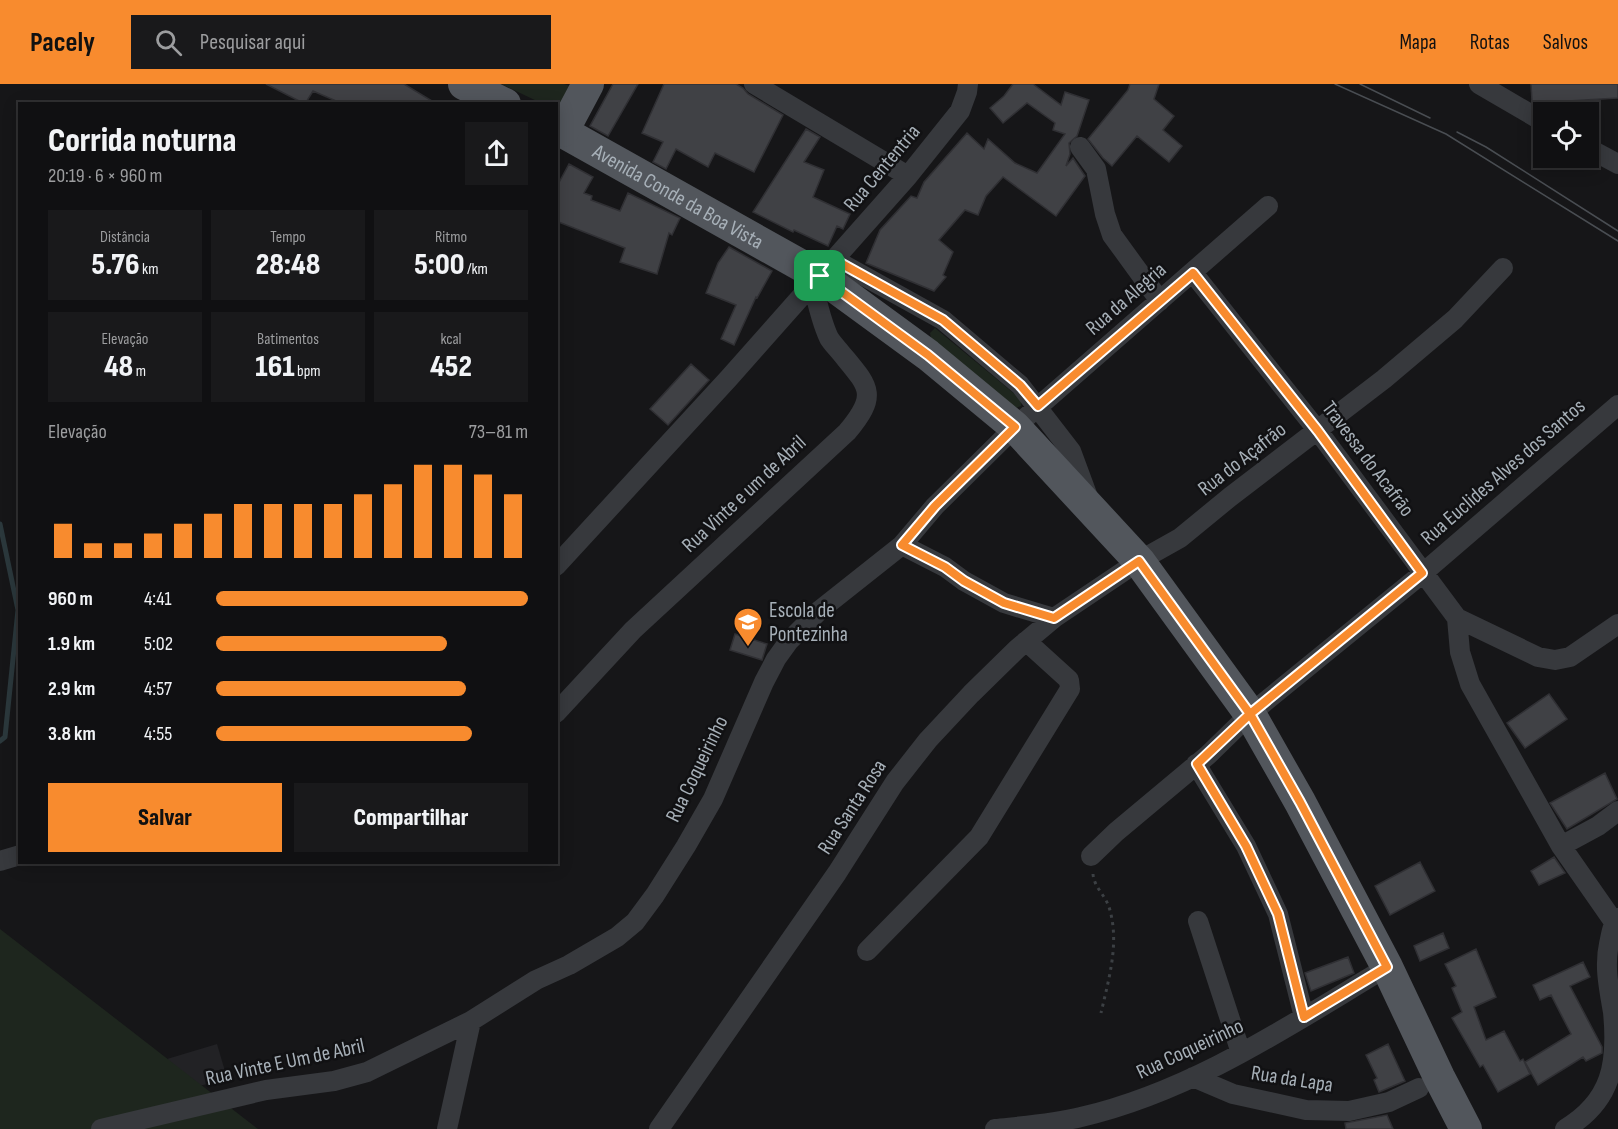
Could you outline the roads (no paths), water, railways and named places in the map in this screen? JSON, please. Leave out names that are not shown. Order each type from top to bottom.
[{"type":"main road","points":[[464,84],[501,102]]},
{"type":"main road","points":[[560,129],[588,84]]},
{"type":"main road","name":"Avenida Conde da Boa Vista","points":[[560,129],[822,273],[1015,427],[1139,561],[1250,714],[1300,802],[1387,967],[1466,1129]]},
{"type":"street","points":[[754,84],[908,176]]},
{"type":"street","name":"Rua Cententria","points":[[558,564],[908,176],[960,111],[968,84]]},
{"type":"street","points":[[1479,84],[1533,116]]},
{"type":"street","points":[[1080,147],[1096,169],[1105,214],[1112,235],[1160,301]]},
{"type":"street","points":[[1599,154],[1618,164]]},
{"type":"street","name":"Rua da Alegria","points":[[1015,427],[1268,206]]},
{"type":"street","name":"Rua do Açafrão","points":[[1139,561],[1180,538],[1420,351],[1455,319],[1503,268]]},
{"type":"street","points":[[822,273],[931,313],[943,320],[1020,385],[1071,451],[1094,514]]},
{"type":"street","name":"Rua Vinte e um de Abril","points":[[558,711],[633,630],[847,432],[866,405],[867,389],[860,374],[830,340],[818,308],[822,273]]},
{"type":"street","name":"Travessa do Acafrão","points":[[1193,273],[1318,431],[1457,618],[1538,657],[1555,660],[1570,657],[1618,624]]},
{"type":"street","points":[[909,341],[931,313]]},
{"type":"street","name":"Rua Euclides Alves dos Santos","points":[[1091,856],[1197,764],[1250,714],[1422,573],[1618,405]]},
{"type":"street","name":"Rua Coqueirinho","points":[[471,1021],[536,980],[618,937],[635,922],[655,895],[713,799],[764,682],[789,641],[820,610],[902,545],[935,506],[1015,427]]},
{"type":"street","points":[[902,545],[945,567],[964,581],[1004,603],[1054,618]]},
{"type":"street","name":"Rua Santa Rosa","points":[[659,1129],[837,873],[895,782],[928,740],[1026,641],[1054,618],[1139,561]]},
{"type":"street","points":[[1457,618],[1460,652],[1470,684],[1561,846],[1616,920],[1607,954],[1608,990],[1617,1036],[1615,1065],[1609,1085],[1597,1103],[1565,1129]]},
{"type":"street","points":[[867,951],[979,837],[1070,689],[1069,680],[1026,641]]},
{"type":"street","points":[[1197,764],[1246,846],[1278,914],[1304,1017]]},
{"type":"street","points":[[1561,846],[1598,826],[1618,811]]},
{"type":"street","points":[[0,861],[18,856]]},
{"type":"street","points":[[1198,921],[1241,1053]]},
{"type":"street","name":"Rua Coqueirinho","points":[[996,1129],[1081,1117],[1193,1077],[1241,1053],[1387,967]]},
{"type":"street","points":[[447,1129],[471,1021]]},
{"type":"street","name":"Rua Vinte E Um de Abril","points":[[101,1129],[266,1090],[334,1081],[368,1072],[471,1021]]},
{"type":"street","name":"Rua da Lapa","points":[[1193,1077],[1233,1094],[1306,1110],[1349,1111],[1389,1102],[1419,1088]]},
{"type":"waterway","points":[[0,524],[18,610],[5,737],[0,741]]},
{"type":"tram line","points":[[1335,84],[1446,134],[1618,241]]},
{"type":"tram line","points":[[1360,84],[1430,118]]},
{"type":"tram line","points":[[1457,132],[1486,147],[1618,231]]},
{"type":"place","name":"Escola de Pontezinha","points":[[748,648]]}]
